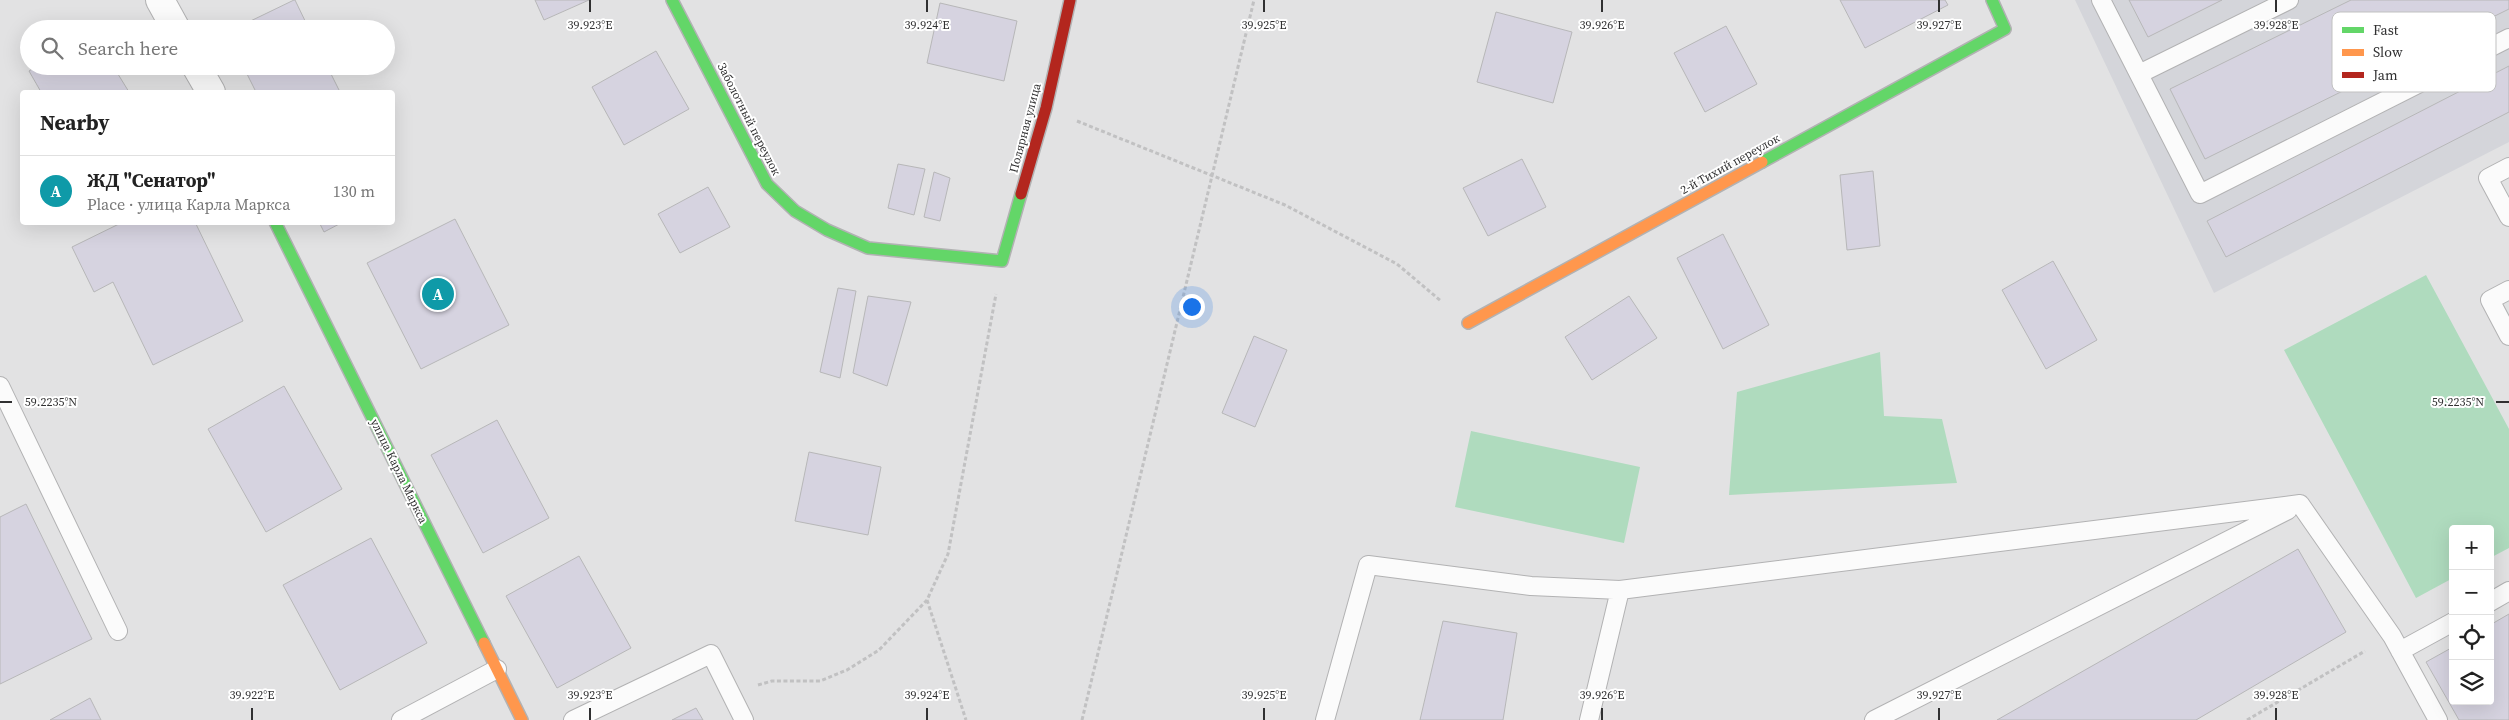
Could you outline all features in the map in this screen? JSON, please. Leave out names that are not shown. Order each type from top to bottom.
[{"type":"street","points":[[160,0],[171,20]]},
{"type":"street","name":"Заболотный переулок","points":[[672,0],[767,184],[795,211],[827,230],[868,248],[1002,261]]},
{"type":"street","name":"Полярная улица","points":[[1002,261],[1046,108],[1070,0]]},
{"type":"street","name":"2-й Тихий переулок","points":[[1468,323],[2005,29],[1992,0]]},
{"type":"street","points":[[201,75],[209,90]]},
{"type":"street","name":"улица Карла Маркса","points":[[276,225],[522,720]]},
{"type":"lane","points":[[2101,0],[2200,194],[2402,92]]},
{"type":"lane","points":[[2139,74],[2289,0]]},
{"type":"lane","points":[[2496,45],[2509,38]]},
{"type":"lane","points":[[2509,167],[2488,178],[2509,217]]},
{"type":"lane","points":[[2509,290],[2490,300],[2509,336]]},
{"type":"lane","points":[[0,386],[118,630]]},
{"type":"lane","points":[[1325,720],[1368,565],[1531,586],[1620,590],[2300,504]]},
{"type":"lane","points":[[2300,504],[2396,643],[2438,720]]},
{"type":"lane","points":[[1874,720],[2300,504]]},
{"type":"lane","points":[[1589,720],[1620,590]]},
{"type":"lane","points":[[2494,600],[2509,591]]},
{"type":"lane","points":[[2396,643],[2449,623]]},
{"type":"lane","points":[[573,720],[711,654],[744,720]]},
{"type":"lane","points":[[401,720],[497,669]]},
{"type":"path","points":[[1082,720],[1254,0]]},
{"type":"path","points":[[1046,108],[1285,206],[1397,264],[1468,323]]},
{"type":"path","points":[[731,694],[772,680],[820,680],[847,670],[879,650],[927,600],[948,554],[1002,261]]},
{"type":"path","points":[[927,600],[966,720]]},
{"type":"path","points":[[2247,720],[2396,643]]},
{"type":"shaded area","points":[[2075,0],[2509,0],[2509,142],[2214,293]]},
{"type":"green space","points":[[2426,275],[2509,429],[2509,548],[2494,556],[2494,525],[2449,525],[2449,580],[2416,598],[2284,350]]},
{"type":"green space","points":[[1880,352],[1884,416],[1942,419],[1957,483],[1729,495],[1737,392]]},
{"type":"green space","points":[[1471,431],[1640,467],[1624,543],[1455,507]]},
{"type":"building","points":[[294,0],[305,20],[253,20]]},
{"type":"building","points":[[535,0],[589,0],[544,20]]},
{"type":"building","points":[[1840,0],[1945,0],[1948,5],[1865,48]]},
{"type":"building","points":[[2129,0],[2222,0],[2148,37]]},
{"type":"building","points":[[2351,0],[2509,0],[2509,9],[2496,15],[2496,12],[2332,12],[2332,92],[2341,92],[2205,159],[2170,89]]},
{"type":"building","points":[[940,3],[1017,21],[1004,81],[927,63]]},
{"type":"building","points":[[1496,12],[1572,32],[1553,103],[1477,82]]},
{"type":"building","points":[[1726,26],[1757,84],[1705,112],[1674,53]]},
{"type":"building","points":[[656,51],[689,109],[624,145],[592,87]]},
{"type":"building","points":[[2509,66],[2509,112],[2226,257],[2207,221],[2458,92],[2496,92],[2496,73]]},
{"type":"building","points":[[31,75],[119,75],[128,90],[40,90]]},
{"type":"building","points":[[248,75],[332,75],[339,90],[255,90]]},
{"type":"building","points":[[1522,159],[1546,207],[1488,236],[1463,188]]},
{"type":"building","points":[[898,164],[925,169],[914,215],[888,208]]},
{"type":"building","points":[[1873,171],[1880,246],[1847,250],[1840,175]]},
{"type":"building","points":[[934,172],[950,178],[940,221],[924,217]]},
{"type":"building","points":[[708,187],[730,227],[680,253],[658,214]]},
{"type":"building","points":[[455,219],[509,325],[421,369],[367,263]]},
{"type":"building","points":[[117,225],[196,225],[243,321],[153,365],[113,282],[94,292],[72,247]]},
{"type":"building","points":[[320,225],[337,225],[324,232]]},
{"type":"building","points":[[1723,234],[1769,325],[1723,349],[1677,258]]},
{"type":"building","points":[[2053,261],[2097,340],[2046,369],[2002,290]]},
{"type":"building","points":[[838,288],[856,291],[840,378],[820,372]]},
{"type":"building","points":[[868,296],[911,302],[887,386],[853,373]]},
{"type":"building","points":[[1629,296],[1657,338],[1592,380],[1565,337]]},
{"type":"building","points":[[1254,336],[1287,350],[1255,427],[1222,413]]},
{"type":"building","points":[[284,386],[342,489],[266,532],[208,429]]},
{"type":"building","points":[[497,420],[549,518],[483,553],[431,455]]},
{"type":"building","points":[[809,452],[881,467],[868,535],[795,521]]},
{"type":"building","points":[[26,504],[92,639],[0,684],[0,517]]},
{"type":"building","points":[[371,538],[427,643],[340,690],[283,585]]},
{"type":"building","points":[[2298,549],[2346,632],[2196,720],[1997,720]]},
{"type":"building","points":[[579,556],[631,648],[557,688],[506,596]]},
{"type":"building","points":[[2509,614],[2509,720],[2459,720],[2450,705],[2494,705],[2494,623]]},
{"type":"building","points":[[1443,621],[1517,633],[1503,720],[1420,720]]},
{"type":"building","points":[[2449,649],[2449,702],[2426,662]]},
{"type":"building","points":[[90,698],[101,720],[50,720]]},
{"type":"building","points":[[696,708],[703,720],[672,720]]},
{"type":"traffic: fast","points":[[672,0],[767,184],[795,211],[827,230],[868,248],[1002,261],[1021,194]]},
{"type":"traffic: fast","points":[[1762,162],[2005,29],[1992,0]]},
{"type":"traffic: fast","points":[[276,225],[484,643]]},
{"type":"traffic: slow","points":[[1468,323],[1762,162]]},
{"type":"traffic: slow","points":[[484,643],[522,720]]},
{"type":"traffic: jam","points":[[1021,194],[1046,108],[1070,0]]},
{"type":"place","name":"ЖД \"Сенатор\"","points":[[438,294]]}]
